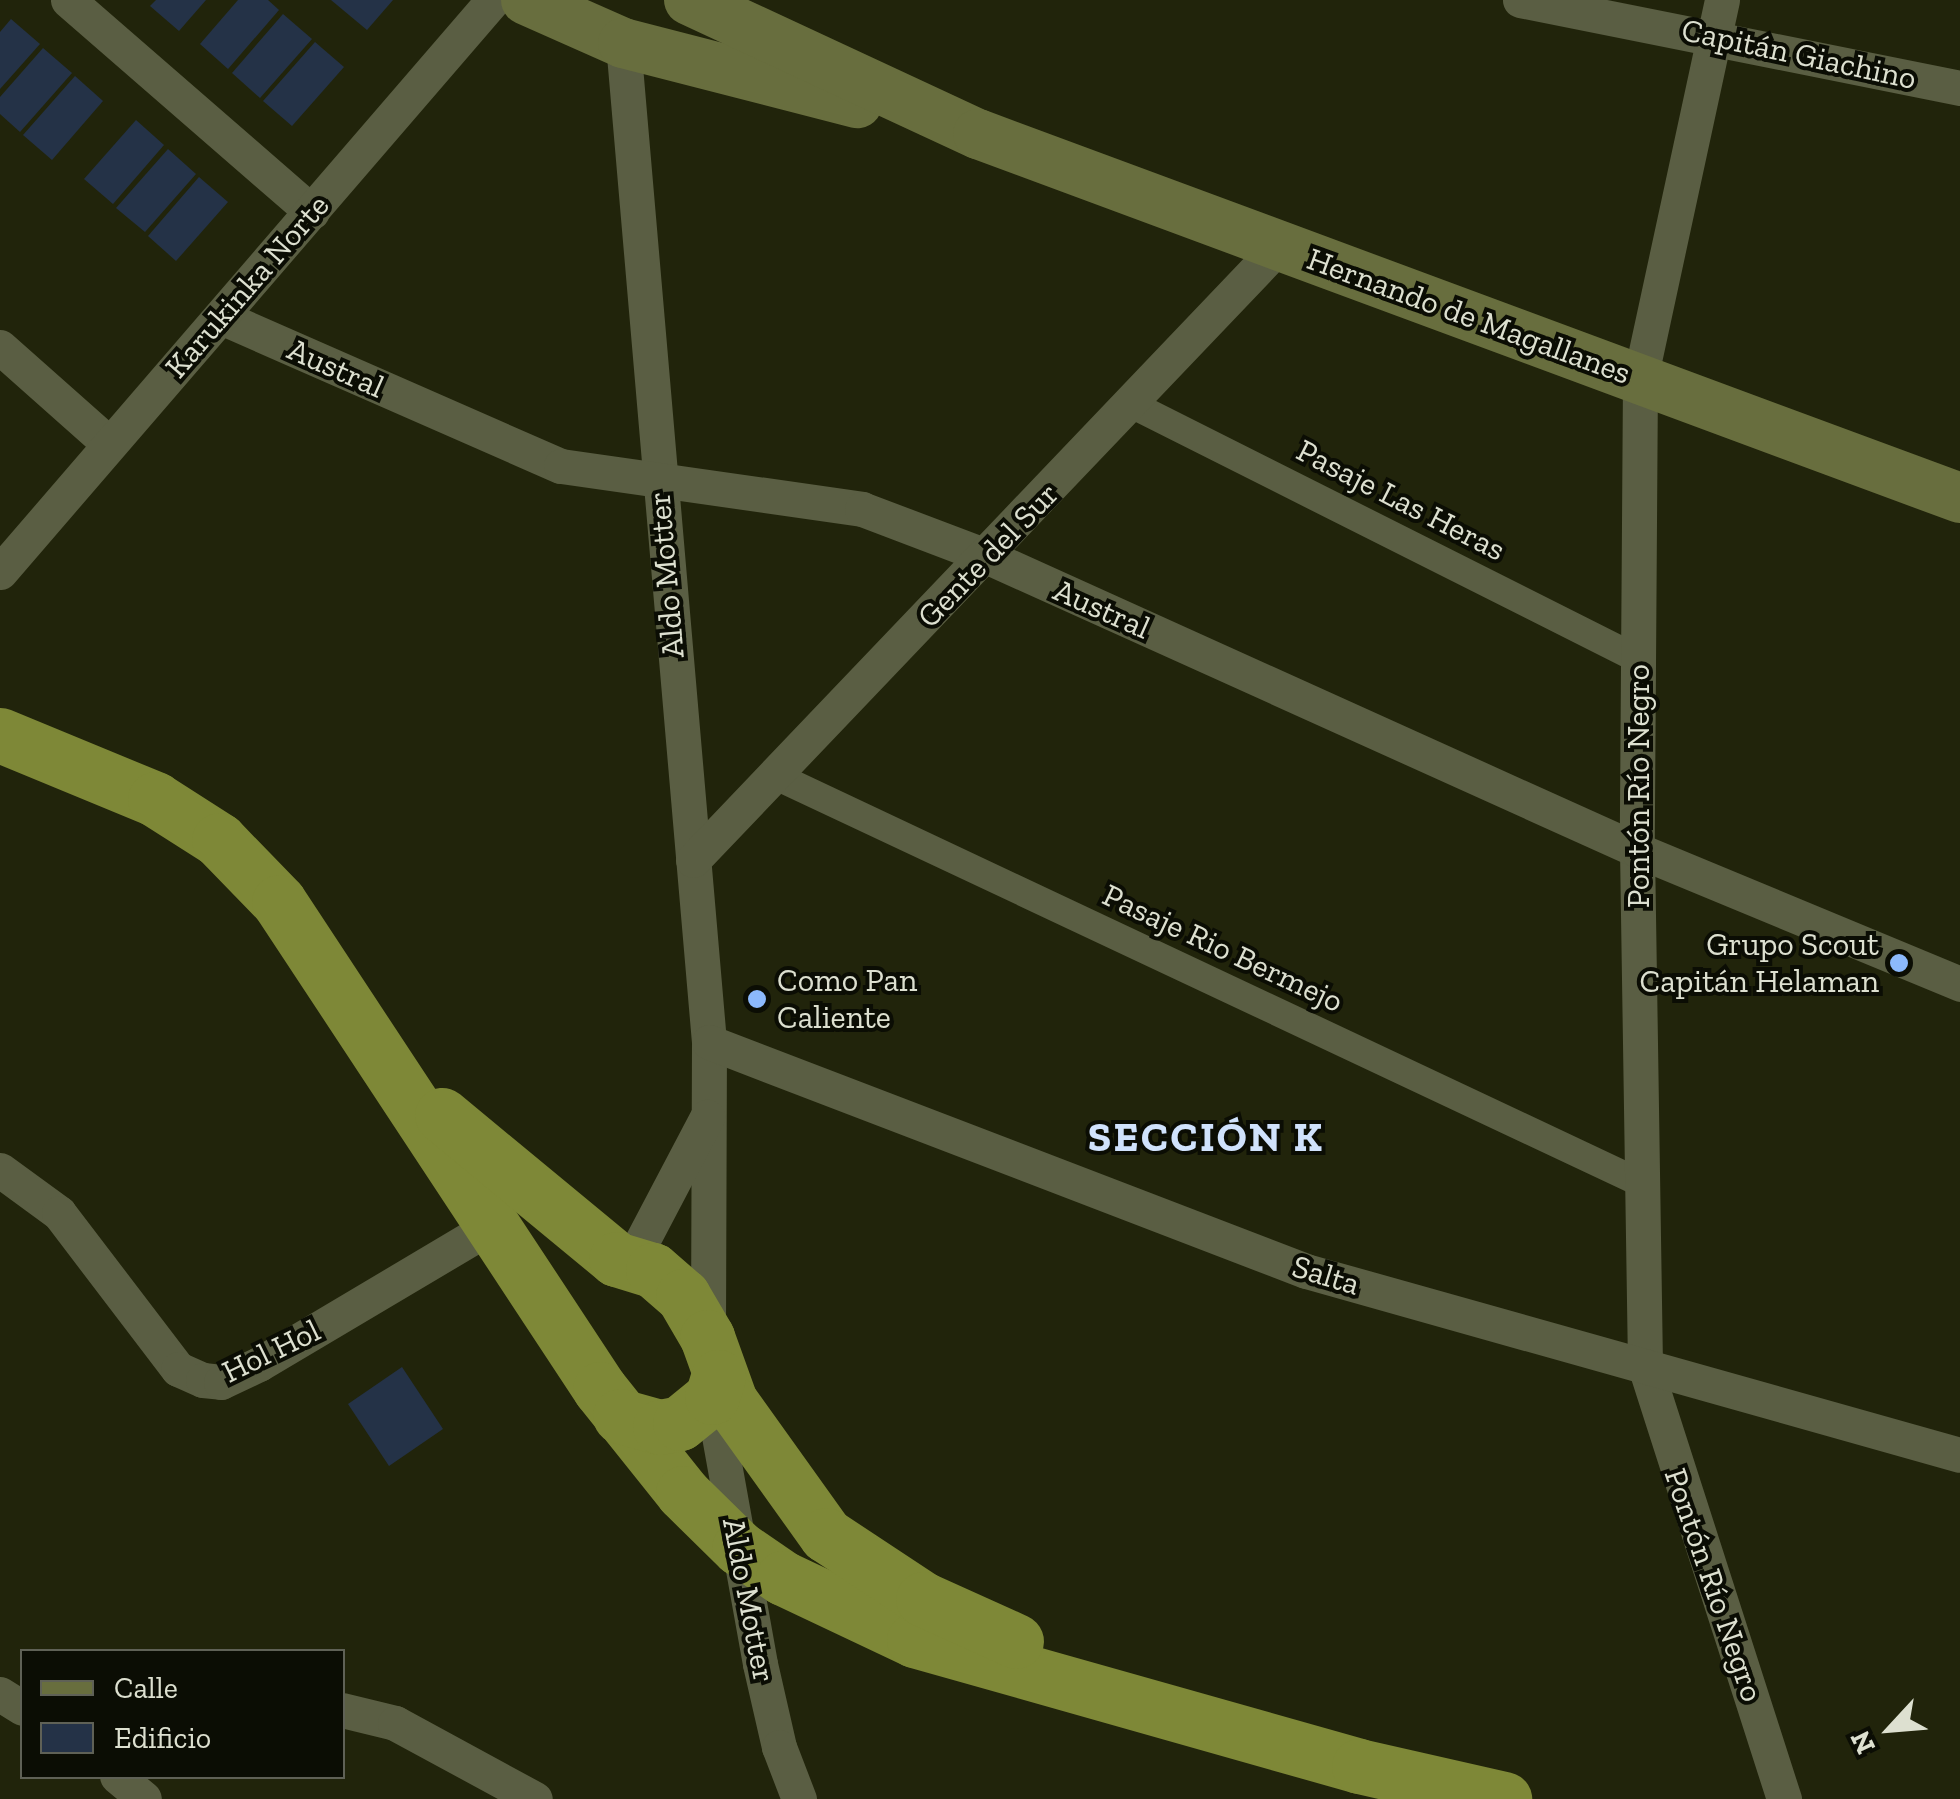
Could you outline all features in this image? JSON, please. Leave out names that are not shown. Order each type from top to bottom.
[{"type":"highway","points":[[0,735],[155,799],[219,840],[279,902],[384,1057],[490,1226],[569,1333],[620,1416],[739,1548],[784,1578],[914,1640],[1221,1728],[1504,1799]]},
{"type":"highway","points":[[384,1057],[468,1141],[624,1260],[669,1282],[712,1371],[826,1535],[874,1570],[938,1606],[1221,1728]]},
{"type":"highway","points":[[569,1333],[580,1288],[624,1260]]},
{"type":"highway","points":[[620,1416],[660,1427],[698,1413],[712,1371]]},
{"type":"main road","name":"Hernando de Magallanes","points":[[526,0],[623,43],[978,134]]},
{"type":"main road","name":"Hernando de Magallanes","points":[[689,0],[978,134],[1960,498]]},
{"type":"street","points":[[68,0],[312,212]]},
{"type":"street","name":"Karukinka Norte","points":[[0,572],[493,0]]},
{"type":"street","name":"Capitán Giachino","points":[[1520,0],[1960,88]]},
{"type":"street","name":"Pontón Río Negro","points":[[1722,0],[1640,379],[1636,850],[1645,1366],[1784,1799]]},
{"type":"street","name":"Aldo Motter","points":[[623,43],[709,1042],[712,1371],[739,1548],[779,1748],[799,1799]]},
{"type":"street","name":"Gente del Sur","points":[[692,860],[1279,246]]},
{"type":"street","name":"Austral","points":[[221,317],[560,466],[658,484],[862,509],[986,556],[1636,850],[1960,984]]},
{"type":"street","points":[[0,347],[108,443]]},
{"type":"street","name":"Pasaje Las Heras","points":[[1132,404],[1638,659]]},
{"type":"street","name":"Pasaje Rio Bermejo","points":[[776,776],[1641,1183]]},
{"type":"street","name":"Salta","points":[[709,1042],[1306,1271],[1960,1455]]},
{"type":"street","name":"Aldo Motter","points":[[624,1260],[711,1107]]},
{"type":"street","name":"Hol Hol","points":[[0,1170],[59,1213],[178,1369],[203,1380],[221,1382],[260,1364],[490,1226]]},
{"type":"street","points":[[345,1711],[410,1730],[535,1799]]},
{"type":"street","points":[[121,1779],[144,1799]]},
{"type":"building","points":[[156,0],[206,0],[179,31],[150,6]]},
{"type":"building","points":[[238,0],[268,0],[279,10],[228,69],[200,44]]},
{"type":"building","points":[[331,0],[393,0],[367,30]]},
{"type":"building","points":[[283,14],[312,39],[260,98],[232,73]]},
{"type":"building","points":[[11,19],[40,44],[0,89],[0,32]]},
{"type":"building","points":[[315,42],[344,67],[292,126],[263,101]]},
{"type":"building","points":[[43,48],[72,73],[20,132],[0,114],[0,97]]},
{"type":"building","points":[[75,76],[103,101],[52,160],[23,135]]},
{"type":"building","points":[[136,120],[164,145],[113,204],[84,179]]},
{"type":"building","points":[[168,149],[196,174],[145,232],[116,208]]},
{"type":"building","points":[[199,177],[228,202],[176,261],[148,236]]},
{"type":"building","points":[[402,1367],[443,1429],[389,1466],[348,1404]]},
{"type":"place","name":"Grupo Scout Capitán Helaman","points":[[1899,963]]},
{"type":"place","name":"Como Pan Caliente","points":[[757,999]]},
{"type":"district","name":"SECCIÓN K","points":[[1206,1137]]}]
